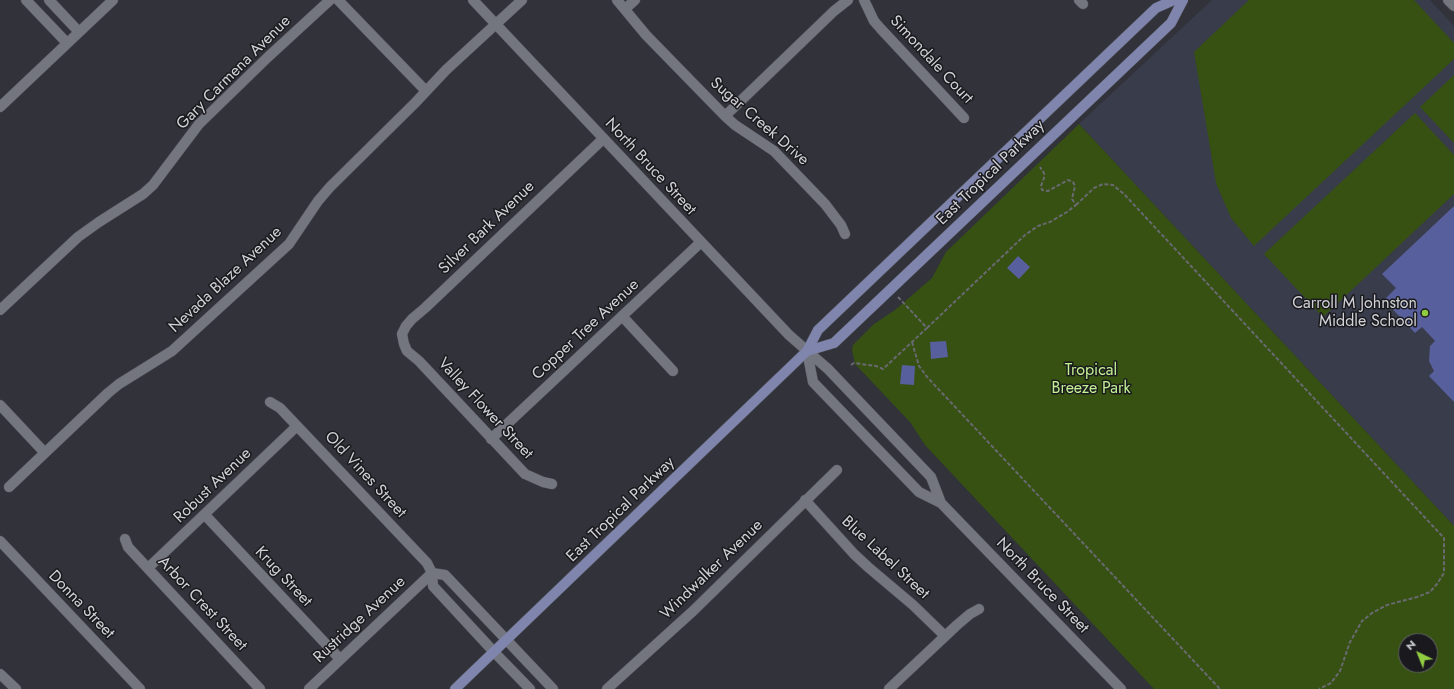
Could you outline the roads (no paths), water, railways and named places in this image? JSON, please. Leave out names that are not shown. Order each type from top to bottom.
[{"type":"main road","name":"East Tropical Parkway","points":[[455,689],[807,352],[818,330],[1156,8],[1174,0]]},
{"type":"main road","name":"East Tropical Parkway","points":[[807,352],[834,343],[1171,23],[1183,0]]},
{"type":"street","points":[[26,0],[67,43]]},
{"type":"street","points":[[49,0],[79,32]]},
{"type":"street","points":[[0,107],[113,0]]},
{"type":"street","name":"Gary Carmena Avenue","points":[[0,310],[78,237],[139,197],[153,186],[199,124],[268,57],[330,0]]},
{"type":"street","points":[[338,0],[426,91]]},
{"type":"street","name":"North Bruce Street","points":[[473,0],[700,243],[789,335],[828,369],[931,477],[941,502]]},
{"type":"street","name":"Nevada Blaze Avenue","points":[[9,487],[119,384],[172,351],[289,244],[318,201],[330,187],[446,70],[522,0]]},
{"type":"street","name":"Sugar Creek Drive","points":[[617,0],[646,35],[725,116],[735,125],[774,151],[825,204],[841,225],[845,234]]},
{"type":"street","points":[[625,9],[635,0]]},
{"type":"street","points":[[725,116],[828,17],[848,0]]},
{"type":"street","name":"Simondale Court","points":[[864,0],[874,21],[964,118]]},
{"type":"street","points":[[1448,0],[1454,6]]},
{"type":"street","name":"Silver Bark Avenue","points":[[404,344],[402,334],[412,319],[603,139]]},
{"type":"street","name":"Copper Tree Avenue","points":[[491,439],[700,243]]},
{"type":"street","points":[[622,316],[673,371]]},
{"type":"street","name":"Valley Flower Street","points":[[404,344],[407,351],[420,361],[525,474],[543,482],[552,484]]},
{"type":"street","name":"North Bruce Street","points":[[807,352],[814,382],[919,492],[941,502],[1121,689]]},
{"type":"street","name":"Old Vines Street","points":[[270,402],[280,408],[427,563],[432,573],[433,586],[530,689]]},
{"type":"street","points":[[0,405],[45,453]]},
{"type":"street","name":"Robust Avenue","points":[[148,568],[297,426]]},
{"type":"street","name":"Windwalker Avenue","points":[[607,689],[692,611],[837,470]]},
{"type":"street","name":"Blue Label Street","points":[[806,500],[863,562],[913,605],[945,636]]},
{"type":"street","name":"Krug Street","points":[[205,515],[340,659]]},
{"type":"street","name":"Arbor Crest Street","points":[[124,539],[128,547],[260,689]]},
{"type":"street","name":"Donna Street","points":[[0,541],[140,689]]},
{"type":"street","points":[[432,573],[445,576],[553,689]]},
{"type":"street","name":"Rustridge Avenue","points":[[309,689],[432,573]]},
{"type":"street","points":[[455,610],[467,598]]},
{"type":"street","points":[[889,689],[945,636],[970,614],[979,609]]},
{"type":"street","points":[[0,674],[16,689]]},
{"type":"place","name":"Carroll M Johnston Middle School","points":[[1425,313]]},
{"type":"park label","name":"Tropical Breeze Park","points":[[1091,380]]}]
